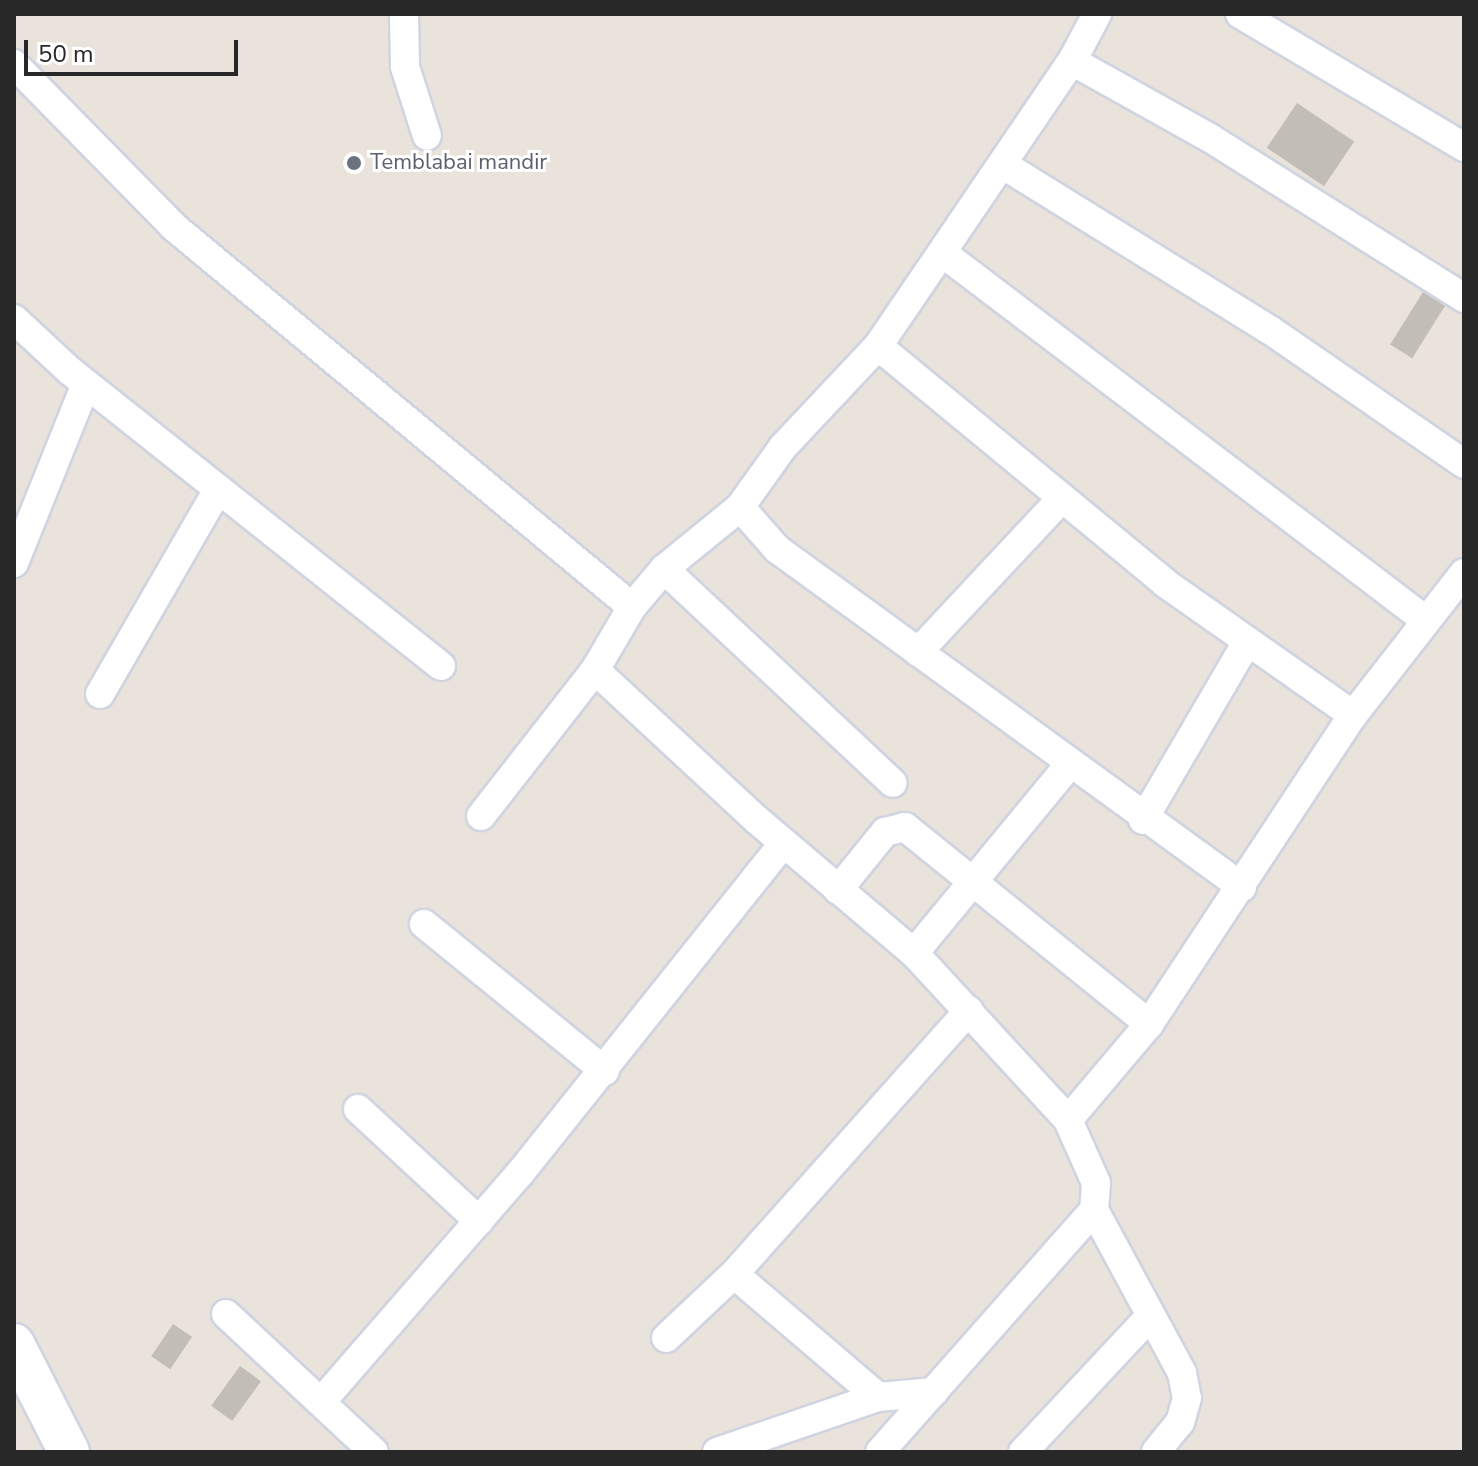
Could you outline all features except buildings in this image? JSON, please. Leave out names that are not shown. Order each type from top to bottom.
[{"type":"main road","points":[[14,1344],[69,1452]]},
{"type":"street","points":[[404,14],[405,67],[427,136]]},
{"type":"street","points":[[481,816],[595,670],[632,607],[664,569],[740,507],[783,447],[878,346],[944,254],[1072,61],[1097,14]]},
{"type":"street","points":[[1240,14],[1464,147]]},
{"type":"street","points":[[1072,61],[1210,138],[1464,298]]},
{"type":"street","points":[[14,64],[174,227],[632,607]]},
{"type":"street","points":[[1002,164],[1270,330],[1464,464]]},
{"type":"street","points":[[944,254],[1424,619]]},
{"type":"street","points":[[14,319],[86,384],[441,666]]},
{"type":"street","points":[[878,346],[1060,500],[1247,642],[1353,715]]},
{"type":"street","points":[[14,563],[86,384]]},
{"type":"street","points":[[100,694],[218,490]]},
{"type":"street","points":[[918,652],[1060,500]]},
{"type":"street","points":[[740,507],[777,549],[1143,820],[1242,887]]},
{"type":"street","points":[[664,569],[893,783]]},
{"type":"street","points":[[1068,1120],[1149,1024],[1353,715],[1424,619],[1464,573]]},
{"type":"street","points":[[1143,820],[1247,642]]},
{"type":"street","points":[[595,670],[784,843],[914,953],[1068,1120],[1096,1183],[1094,1210],[1182,1373],[1187,1398],[1180,1422],[1156,1452]]},
{"type":"street","points":[[914,953],[974,886],[1069,765]]},
{"type":"street","points":[[838,890],[894,827],[919,836],[974,886],[1149,1024]]},
{"type":"street","points":[[321,1402],[605,1071],[784,843]]},
{"type":"street","points":[[424,924],[605,1071]]},
{"type":"street","points":[[666,1338],[734,1274],[969,1010]]},
{"type":"street","points":[[358,1109],[479,1221]]},
{"type":"street","points":[[880,1452],[1094,1210]]},
{"type":"street","points":[[734,1274],[878,1397]]},
{"type":"street","points":[[226,1314],[374,1452]]},
{"type":"street","points":[[1023,1452],[1151,1315]]},
{"type":"street","points":[[717,1452],[878,1397],[934,1392]]},
{"type":"place","name":"Temblabai mandir","points":[[354,163]]}]
